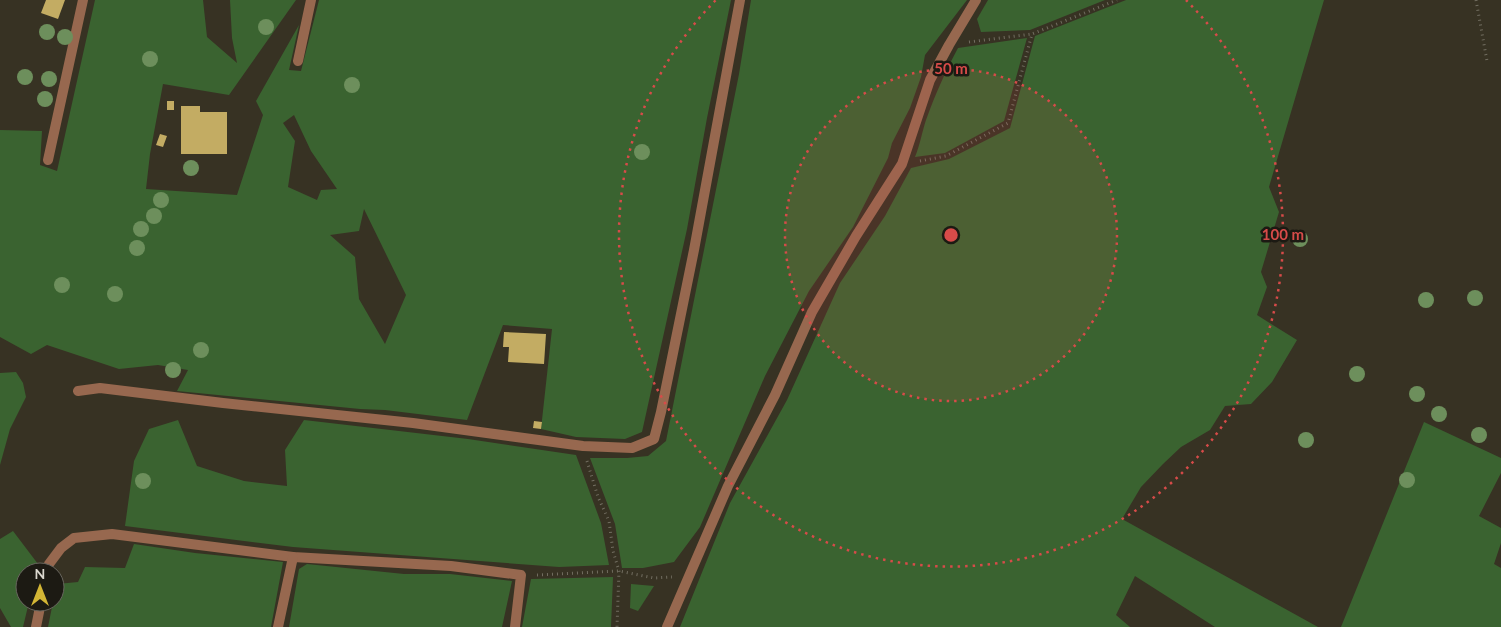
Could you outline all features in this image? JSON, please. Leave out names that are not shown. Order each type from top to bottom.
[{"type":"street","points":[[48,160],[83,0]]},
{"type":"street","points":[[298,62],[311,0]]},
{"type":"street","points":[[78,391],[100,388],[413,423],[583,446],[632,448],[654,439],[662,412],[694,250],[740,0]]},
{"type":"street","points":[[667,627],[728,486],[775,395],[812,312],[856,236],[902,164],[930,80],[976,0]]},
{"type":"street","points":[[50,562],[61,548],[74,538],[112,534],[293,557],[451,566],[521,575],[515,627]]},
{"type":"street","points":[[278,627],[293,557]]},
{"type":"street","points":[[36,627],[39,612]]},
{"type":"path","points":[[949,45],[1032,34],[1117,0]]},
{"type":"path","points":[[1476,0],[1487,62]]},
{"type":"path","points":[[902,164],[946,156],[1008,123],[1032,34]]},
{"type":"path","points":[[583,446],[598,497],[609,521],[613,551],[619,571],[617,627]]},
{"type":"path","points":[[521,575],[619,571],[654,578],[689,576]]},
{"type":"green space","points":[[95,0],[203,0],[207,37],[237,63],[232,38],[230,0],[296,0],[229,95],[163,84],[150,154],[146,189],[237,195],[263,115],[256,101],[299,25],[289,70],[301,71],[319,0],[731,0],[687,229],[642,432],[625,439],[576,437],[541,429],[552,329],[503,325],[467,420],[385,410],[177,391],[188,370],[158,365],[119,369],[47,345],[31,354],[0,337],[0,130],[42,131],[40,165],[57,171]],"holes":[[[294,115],[311,151],[337,189],[321,190],[317,200],[288,187],[295,141],[283,123]],[[364,209],[406,295],[385,344],[359,299],[355,257],[330,235],[359,231]]]},
{"type":"green space","points":[[751,0],[967,0],[925,55],[921,77],[910,108],[892,143],[888,158],[853,227],[809,291],[765,376],[700,527],[674,562],[643,568],[622,568],[615,524],[590,458],[648,456],[666,441],[739,74]]},
{"type":"green space","points":[[988,0],[1105,0],[1030,30],[981,32],[977,19]]},
{"type":"green space","points":[[1126,0],[1324,0],[1269,187],[1279,212],[1261,272],[1267,287],[1257,315],[1297,340],[1272,382],[1251,404],[1225,406],[1210,430],[1181,447],[1141,487],[1122,519],[1318,627],[1215,627],[1135,576],[1116,615],[1130,627],[680,627],[730,503],[787,400],[840,283],[885,216],[911,168],[949,159],[1010,128],[1035,36]]},
{"type":"green space","points":[[1027,38],[1004,121],[945,153],[915,157],[933,101],[958,48]]},
{"type":"green space","points":[[16,372],[23,383],[26,397],[10,429],[0,465],[0,373]]},
{"type":"green space","points":[[178,420],[197,466],[244,481],[287,486],[285,450],[304,420],[468,439],[576,455],[601,523],[609,565],[559,567],[293,547],[125,526],[134,461],[149,429]]},
{"type":"green space","points":[[1424,422],[1501,458],[1501,473],[1479,516],[1501,528],[1501,543],[1494,564],[1501,568],[1501,627],[1341,627]]},
{"type":"green space","points":[[13,531],[36,562],[15,562],[15,612],[27,612],[23,627],[11,627],[0,608],[0,539]]},
{"type":"green space","points":[[134,544],[195,553],[283,562],[271,627],[48,627],[51,612],[65,612],[65,583],[78,582],[85,567],[125,568]]},
{"type":"green space","points":[[307,564],[404,574],[450,574],[512,581],[502,627],[289,627],[299,569]]},
{"type":"green space","points":[[613,577],[611,627],[522,627],[531,579]]},
{"type":"green space","points":[[631,584],[654,586],[638,611],[630,608]]},
{"type":"building","points":[[46,0],[65,0],[58,19],[41,13]]},
{"type":"building","points":[[167,101],[174,101],[174,110],[167,110]]},
{"type":"building","points":[[181,106],[200,106],[200,112],[227,112],[227,154],[181,154]]},
{"type":"building","points":[[160,134],[167,136],[163,147],[156,145]]},
{"type":"building","points":[[504,332],[546,334],[544,364],[508,362],[509,347],[503,347]]},
{"type":"building","points":[[534,421],[542,422],[541,429],[533,428]]}]
